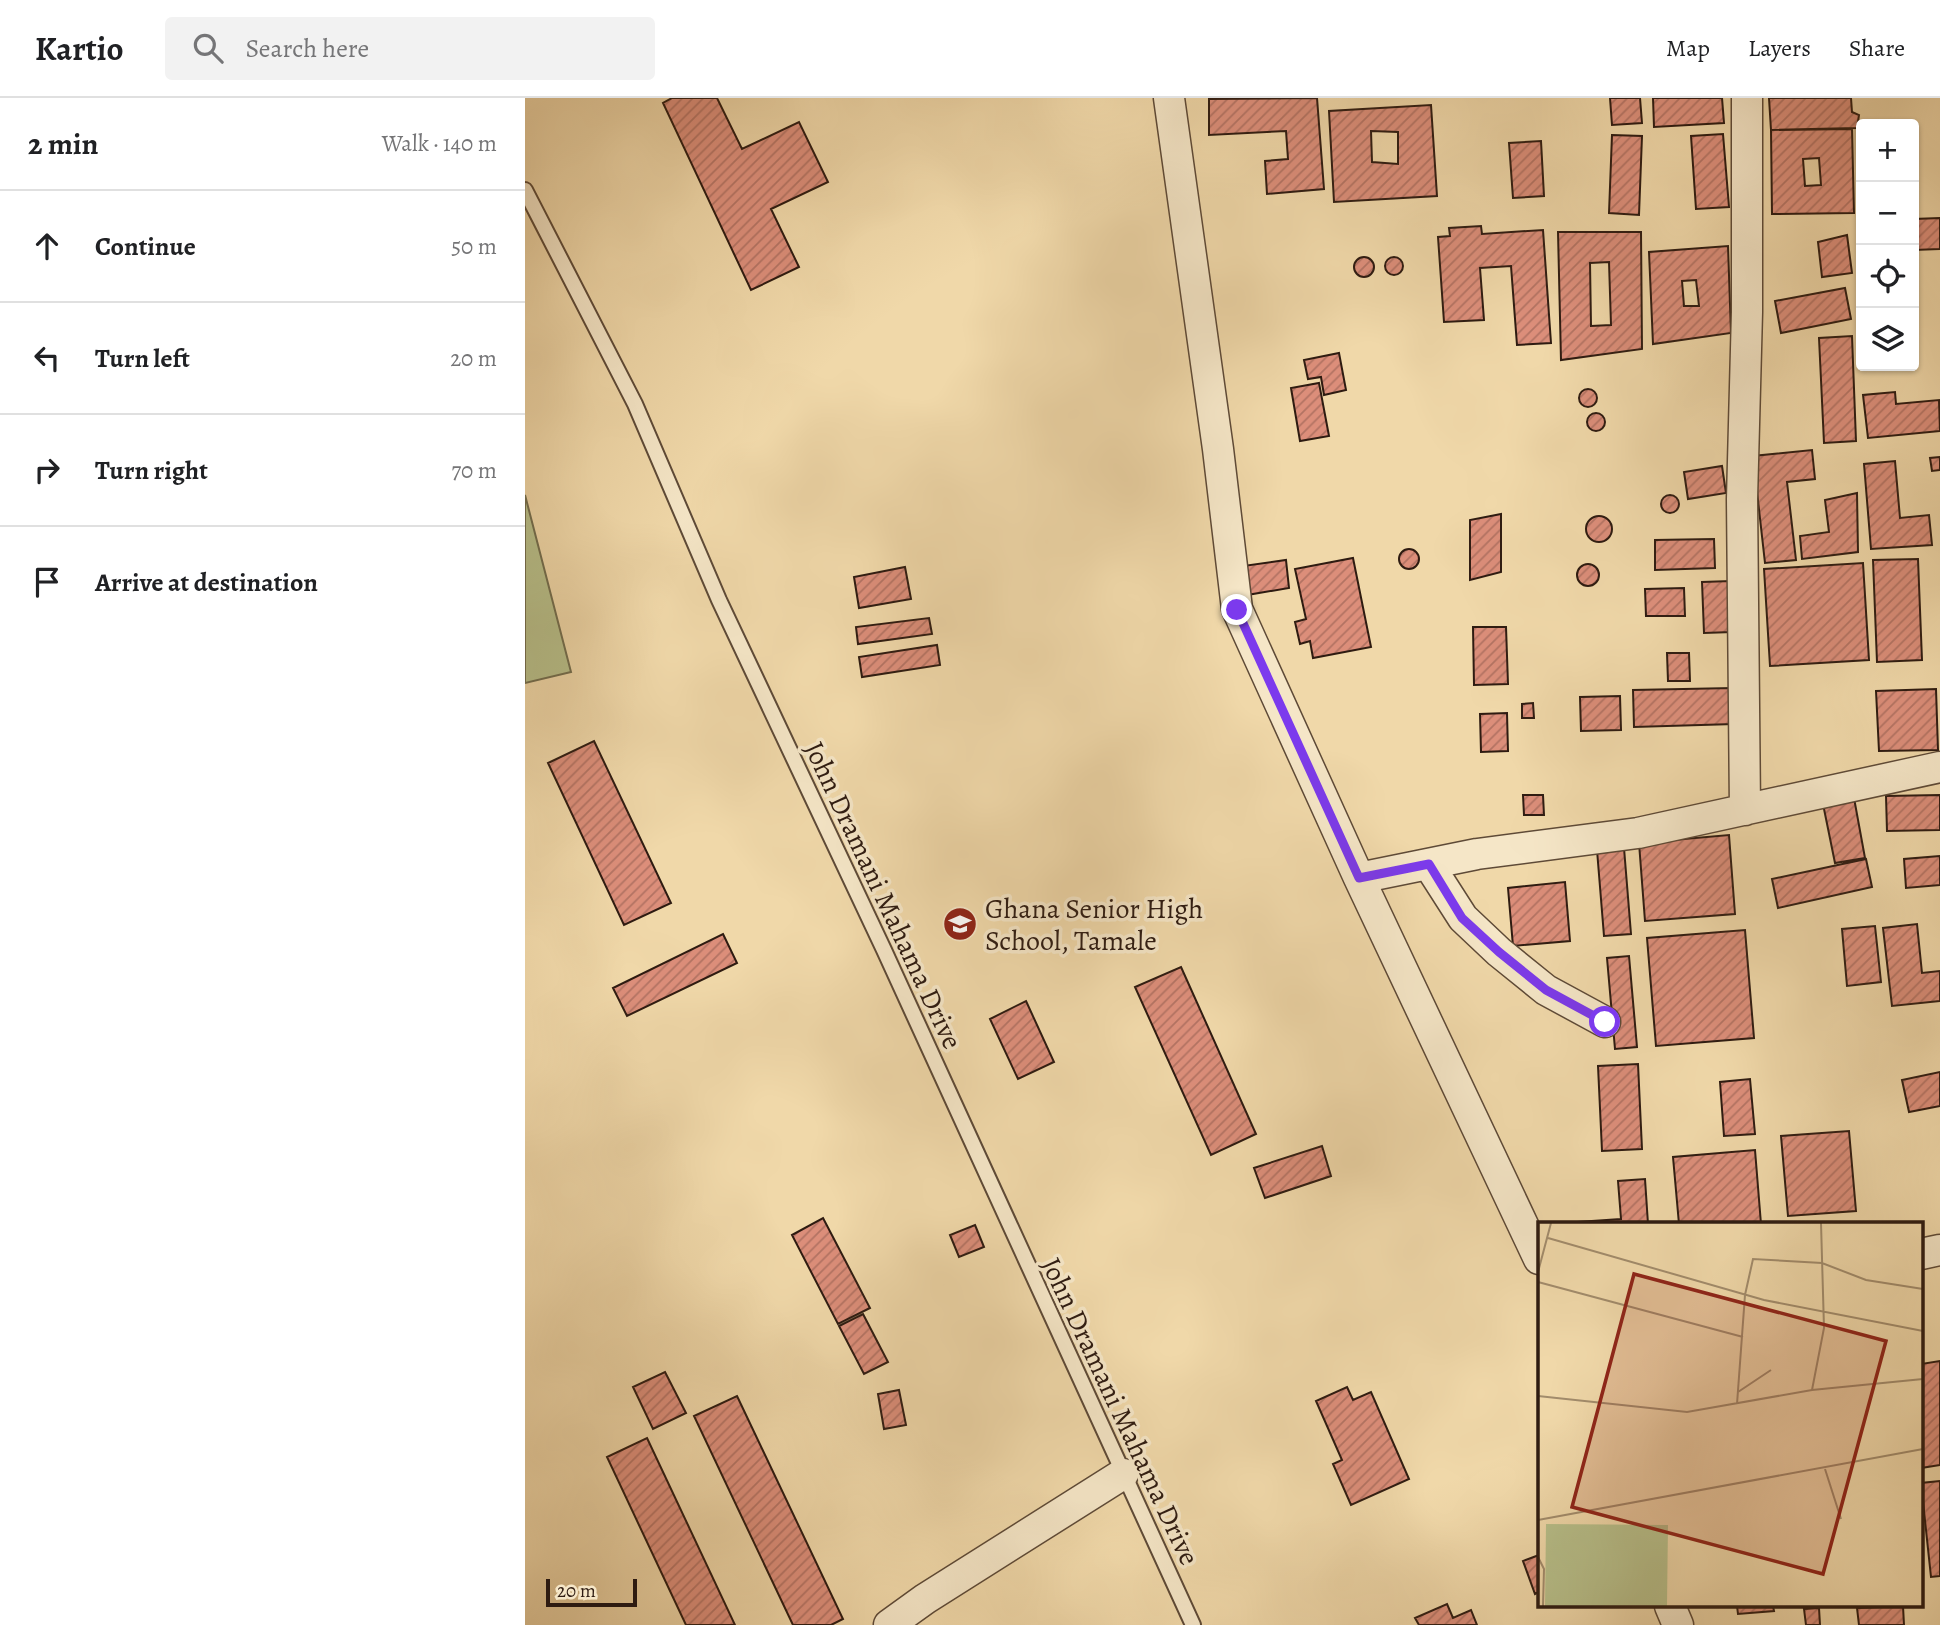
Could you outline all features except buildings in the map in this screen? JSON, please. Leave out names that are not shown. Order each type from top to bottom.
[{"type":"street","points":[[1169,98],[1237,610],[1359,878],[1538,1257]]},
{"type":"street","points":[[1745,810],[1742,499],[1747,312],[1747,98]]},
{"type":"street","points":[[1359,878],[1477,854],[1638,833],[1940,767]]},
{"type":"street","points":[[1429,864],[1462,918],[1499,952],[1546,990],[1605,1022]]},
{"type":"street","points":[[890,1625],[925,1599],[1123,1474]]},
{"type":"street","points":[[1671,1608],[1678,1625]]},
{"type":"lane","name":"John Dramani Mahama Drive","points":[[525,190],[635,404],[719,600],[884,950],[1193,1625]]},
{"type":"green space","points":[[525,495],[571,672],[525,683]]},
{"type":"place","name":"Ghana Senior High School, Tamale","points":[[960,924]]},
{"type":"route","points":[[1237,610],[1359,878],[1429,864],[1462,918],[1499,952],[1546,990],[1605,1022]]}]
